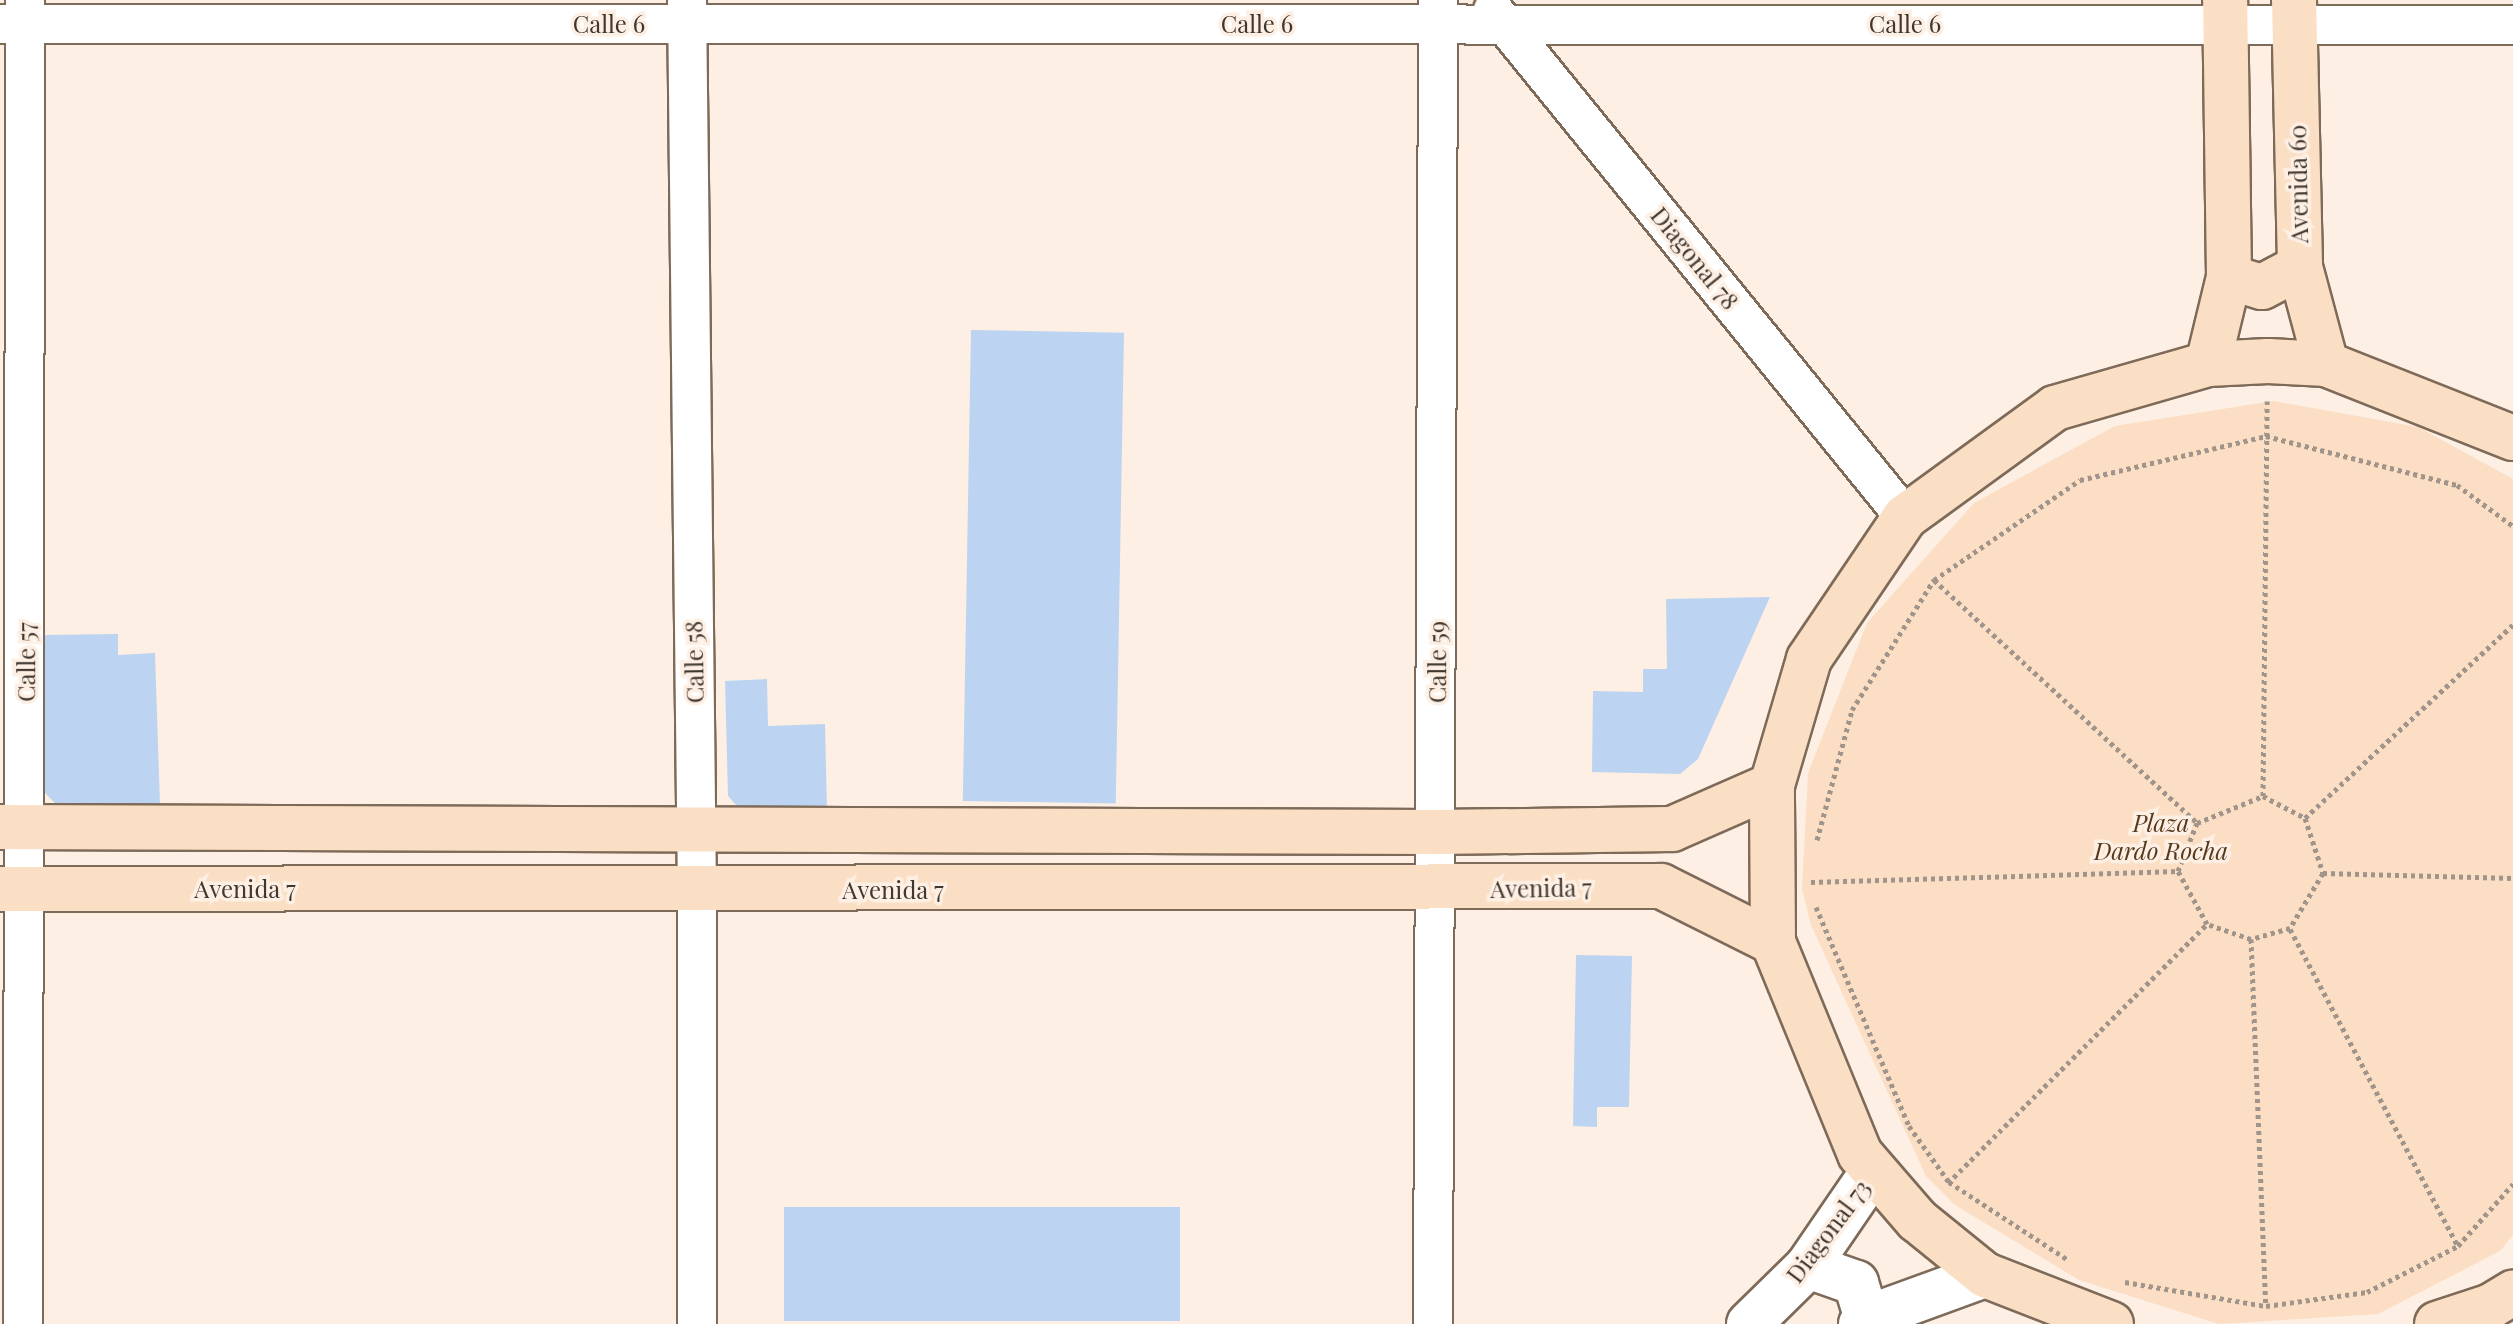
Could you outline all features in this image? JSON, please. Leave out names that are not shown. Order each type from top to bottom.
[{"type":"main road","name":"Avenida 60","points":[[2294,11],[2300,267],[2326,364]]},
{"type":"main road","points":[[2208,364],[2229,277],[2225,12]]},
{"type":"main road","points":[[2229,277],[2262,287],[2300,267]]},
{"type":"main road","points":[[2111,1324],[1985,1275],[1917,1220],[1860,1154],[1773,942],[1772,785],[1809,659],[1905,517],[2055,408],[2208,364],[2268,361],[2326,364],[2513,438]]},
{"type":"main road","points":[[13,827],[1436,832],[1672,829],[1772,785]]},
{"type":"main road","name":"Avenida 7","points":[[12,889],[1435,889],[1661,886],[1773,942]]},
{"type":"main road","name":"Diagonal 73","points":[[1749,1324],[1808,1266],[1873,1171]]},
{"type":"main road","points":[[1808,1266],[1856,1283],[1864,1321],[1985,1275]]},
{"type":"main road","points":[[2437,1324],[2491,1306],[2513,1293]]},
{"type":"street","name":"Calle 6","points":[[17,16],[687,12],[2294,11],[2513,25]]},
{"type":"street","name":"Calle 58","points":[[687,12],[697,890],[697,1324]]},
{"type":"street","name":"Calle 59","points":[[1433,1324],[1438,12]]},
{"type":"street","name":"Diagonal 78","points":[[1495,12],[1905,517]]},
{"type":"street","name":"Calle 57","points":[[17,16],[12,889],[23,1324]]},
{"type":"path","points":[[2263,796],[2268,361]]},
{"type":"path","points":[[1813,853],[1852,710],[1934,580],[2080,480],[2266,436],[2457,485],[2513,526]]},
{"type":"path","points":[[1934,580],[2197,823]]},
{"type":"path","points":[[2305,818],[2513,625]]},
{"type":"path","points":[[2263,796],[2305,818],[2323,873],[2290,928],[2251,939],[2207,924],[2178,871],[2197,823],[2263,796]]},
{"type":"path","points":[[1809,867],[1805,882],[1909,1126],[1949,1182],[2080,1268]]},
{"type":"path","points":[[1805,882],[2178,871]]},
{"type":"path","points":[[2323,873],[2513,878]]},
{"type":"path","points":[[1949,1182],[2207,924]]},
{"type":"path","points":[[2290,928],[2458,1246]]},
{"type":"path","points":[[2251,939],[2266,1306]]},
{"type":"path","points":[[2109,1279],[2266,1306],[2367,1292],[2458,1246],[2513,1184]]},
{"type":"green space","name":"Plaza Dardo Rocha","points":[[2273,401],[2418,427],[2513,479],[2513,1235],[2500,1251],[2378,1314],[2219,1324],[2079,1280],[1955,1205],[1926,1176],[1811,925],[1802,889],[1808,773],[1867,623],[1974,503],[2115,426]]},
{"type":"building","points":[[971,330],[1124,333],[1116,804],[963,801]]},
{"type":"building","points":[[1770,597],[1698,759],[1680,774],[1592,772],[1593,691],[1643,692],[1643,669],[1667,669],[1666,599]]},
{"type":"building","points":[[118,634],[118,655],[155,653],[160,805],[57,805],[43,791],[45,635]]},
{"type":"building","points":[[767,679],[768,726],[825,724],[827,811],[744,814],[728,796],[725,681]]},
{"type":"building","points":[[1576,955],[1632,956],[1629,1107],[1597,1107],[1597,1127],[1573,1126]]},
{"type":"building","points":[[784,1207],[1180,1207],[1180,1321],[784,1321]]}]
